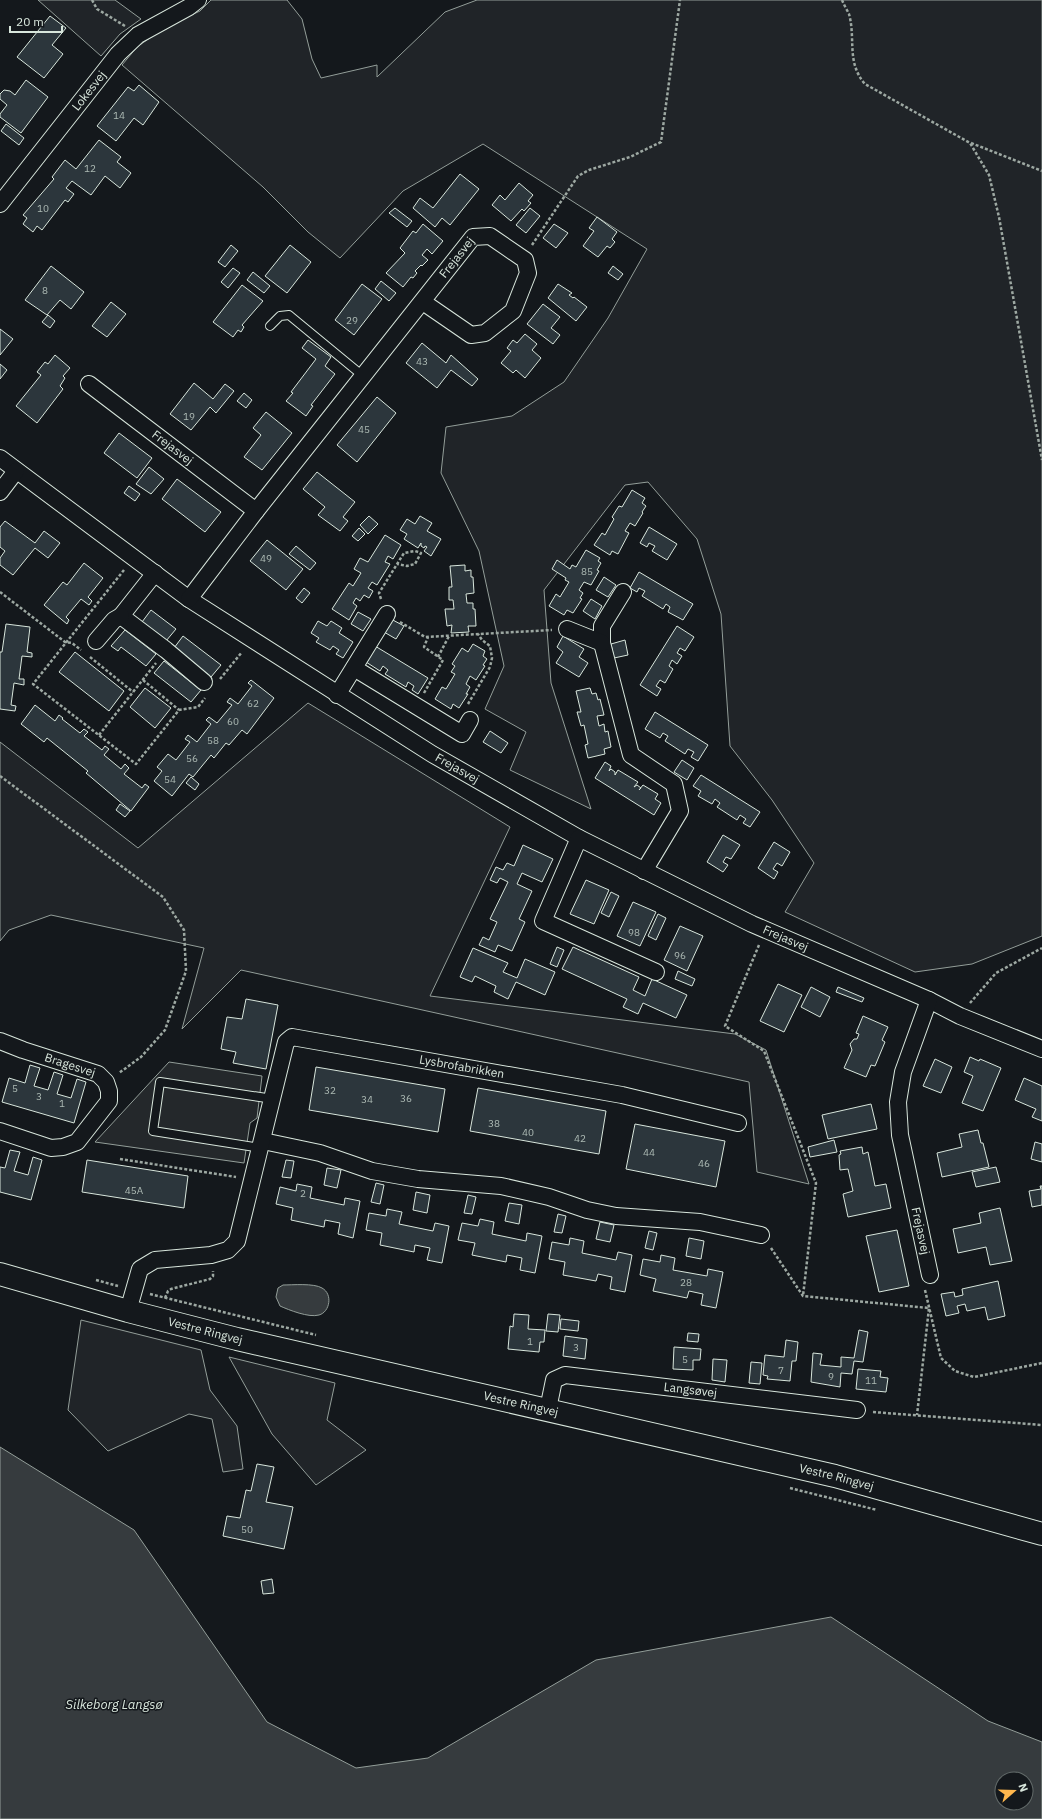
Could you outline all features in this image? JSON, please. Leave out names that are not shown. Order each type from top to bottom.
[{"type":"main road","name":"Vestre Ringvej","points":[[0,1274],[160,1319],[238,1339],[835,1476],[1042,1534]]},
{"type":"street","name":"Lokesvej","points":[[0,204],[118,54],[138,34],[189,7],[198,0]]},
{"type":"street","name":"Frejasvej","points":[[188,599],[473,237],[490,236],[523,259]]},
{"type":"street","points":[[423,302],[471,335],[485,333],[513,311],[528,273],[525,260],[523,259]]},
{"type":"street","name":"Frejasvej","points":[[89,384],[256,511]]},
{"type":"street","name":"Frejasvej","points":[[0,458],[155,572],[188,599],[432,754],[579,838],[766,930],[929,1000],[960,1016],[1042,1049]]},
{"type":"street","points":[[0,492],[16,471]]},
{"type":"street","points":[[96,641],[114,620],[121,616],[155,572]]},
{"type":"street","points":[[623,592],[602,626],[602,643],[631,755],[674,784],[680,811],[644,871]]},
{"type":"street","points":[[337,695],[387,614]]},
{"type":"street","points":[[121,616],[166,650],[210,687]]},
{"type":"street","points":[[567,629],[602,643]]},
{"type":"street","points":[[354,668],[462,734],[470,720]]},
{"type":"street","points":[[579,838],[543,921],[656,972]]},
{"type":"street","name":"Frejasvej","points":[[929,1000],[903,1072],[898,1102],[900,1136],[930,1275]]},
{"type":"street","name":"Lysbrofabrikken","points":[[128,1310],[140,1269],[156,1260],[211,1255],[228,1250],[237,1241],[286,1042],[292,1037],[622,1096],[738,1123]]},
{"type":"street","name":"Bragesvej","points":[[0,1041],[98,1074],[106,1082],[109,1091],[109,1101],[77,1142],[63,1147],[51,1148],[0,1131]]},
{"type":"street","points":[[262,1144],[320,1153],[372,1170],[418,1179],[501,1186],[549,1196],[588,1210],[616,1216],[700,1222],[762,1235]]},
{"type":"street","name":"Langsøvej","points":[[548,1409],[554,1380],[565,1375],[857,1410]]},
{"type":"lane","points":[[270,326],[280,316],[289,315],[363,376]]},
{"type":"lane","points":[[262,1144],[153,1131],[160,1082],[273,1099]]},
{"type":"path","points":[[92,0],[97,10],[138,34]]},
{"type":"path","points":[[523,259],[578,176],[589,170],[630,157],[661,142],[680,0]]},
{"type":"path","points":[[842,0],[849,15],[853,56],[857,75],[865,84],[970,143],[1042,171]]},
{"type":"path","points":[[970,143],[989,175],[999,217],[1042,460]]},
{"type":"path","points":[[397,564],[406,566],[415,564],[421,553],[415,551],[404,553],[397,564],[379,593],[387,614],[425,638],[567,629]]},
{"type":"path","points":[[134,558],[65,642],[33,684],[136,764],[178,710],[198,707],[210,687],[252,640]]},
{"type":"path","points":[[0,592],[65,642],[72,643],[133,692]]},
{"type":"path","points":[[470,720],[465,708],[490,667],[492,658],[490,646],[482,640],[478,634]]},
{"type":"path","points":[[438,656],[449,636]]},
{"type":"path","points":[[417,706],[443,660],[424,647],[428,637]]},
{"type":"path","points":[[99,735],[166,650]]},
{"type":"path","points":[[143,680],[178,710]]},
{"type":"path","points":[[0,776],[163,897],[184,930],[186,970],[165,1030],[140,1058],[106,1082]]},
{"type":"path","points":[[766,930],[725,1026],[764,1052],[816,1183],[803,1296]]},
{"type":"path","points":[[960,1016],[996,973],[1042,948]]},
{"type":"path","points":[[120,1159],[253,1179]]},
{"type":"path","points":[[762,1235],[803,1296]]},
{"type":"path","points":[[160,1319],[168,1291],[171,1288],[210,1279],[213,1276],[211,1255]]},
{"type":"path","points":[[930,1275],[924,1286],[941,1358],[955,1371],[974,1377],[1042,1363]]},
{"type":"path","points":[[803,1296],[929,1308]]},
{"type":"path","points":[[917,1415],[929,1308]]},
{"type":"path","points":[[857,1410],[1042,1425]]},
{"type":"shaded area","points":[[38,0],[115,0],[141,19],[120,34],[101,56]]},
{"type":"shaded area","points":[[211,0],[287,0],[302,19],[312,59],[321,78],[377,65],[377,77],[445,12],[477,0],[1042,0],[1042,936],[972,964],[915,972],[785,912],[814,863],[772,800],[730,746],[721,614],[697,539],[648,482],[625,485],[544,590],[551,683],[591,809],[510,770],[526,732],[485,709],[504,666],[479,551],[441,473],[446,427],[512,416],[564,382],[608,318],[647,249],[483,144],[403,191],[340,258],[308,232],[263,187],[122,65],[137,47],[164,28],[200,11]]},
{"type":"shaded area","points":[[308,703],[510,827],[430,996],[735,1034],[766,1050],[809,1184],[757,1172],[749,1082],[241,970],[182,1029],[204,948],[51,915],[9,930],[0,941],[0,742],[138,848]]},
{"type":"shaded area","points":[[169,1062],[262,1076],[257,1118],[250,1123],[244,1163],[95,1142]]},
{"type":"shaded area","points":[[81,1320],[201,1350],[210,1390],[237,1426],[243,1469],[223,1472],[212,1419],[189,1414],[108,1451],[68,1410]]},
{"type":"shaded area","points":[[229,1357],[335,1383],[327,1420],[366,1450],[316,1485],[272,1434]]},
{"type":"water","points":[[283,1285],[318,1286],[328,1294],[328,1307],[323,1313],[315,1316],[288,1310],[280,1306],[276,1297],[278,1288]]},
{"type":"water","name":"Silkeborg Langsø","points":[[0,1447],[134,1530],[267,1722],[356,1768],[428,1758],[596,1660],[831,1617],[988,1721],[1042,1742],[1042,1819],[0,1819]]},
{"type":"building","points":[[50,16],[66,28],[52,45],[63,54],[44,78],[17,57]]},
{"type":"building","points":[[26,80],[48,97],[21,133],[0,117],[0,114],[7,105],[0,99],[0,94],[4,90],[10,91],[15,95]]},
{"type":"building","points":[[139,85],[159,102],[143,125],[134,118],[116,141],[97,126],[128,87],[134,91]]},
{"type":"building","points":[[6,124],[24,138],[19,145],[1,131]]},
{"type":"building","points":[[99,140],[121,157],[117,162],[131,173],[120,188],[105,176],[91,195],[72,181],[66,188],[74,194],[68,202],[65,200],[42,230],[37,226],[33,232],[23,224],[27,218],[23,215],[54,179],[52,177],[65,160],[76,169]]},
{"type":"building","points":[[460,174],[479,189],[450,225],[442,218],[435,227],[413,208],[420,198],[433,208]]},
{"type":"building","points":[[519,183],[533,195],[528,201],[531,203],[524,211],[522,209],[511,221],[492,205],[500,195],[505,200]]},
{"type":"building","points":[[395,208],[412,221],[407,227],[389,213]]},
{"type":"building","points":[[530,208],[540,216],[526,233],[516,225]]},
{"type":"building","points":[[597,217],[617,232],[612,239],[615,242],[610,248],[607,246],[598,257],[583,246],[594,231],[589,228]]},
{"type":"building","points":[[423,224],[443,241],[432,254],[427,249],[422,255],[428,260],[415,271],[417,273],[413,278],[411,277],[403,287],[386,273],[405,253],[400,248],[413,231],[416,233]]},
{"type":"building","points":[[554,224],[568,233],[556,248],[543,238]]},
{"type":"building","points":[[231,245],[238,251],[225,267],[218,262]]},
{"type":"building","points":[[290,245],[311,262],[287,293],[265,276]]},
{"type":"building","points":[[51,266],[84,292],[71,309],[60,300],[47,315],[25,300]]},
{"type":"building","points":[[613,266],[623,274],[618,280],[608,273]]},
{"type":"building","points":[[233,268],[240,273],[228,288],[221,282]]},
{"type":"building","points":[[253,272],[270,286],[264,293],[247,280]]},
{"type":"building","points":[[381,281],[396,293],[389,301],[375,289]]},
{"type":"building","points":[[362,284],[382,299],[354,335],[335,320]]},
{"type":"building","points":[[558,284],[572,293],[569,295],[587,307],[576,321],[548,298]]},
{"type":"building","points":[[242,285],[263,301],[242,325],[244,327],[241,332],[238,330],[233,337],[213,322]]},
{"type":"building","points":[[111,302],[126,314],[107,337],[92,326]]},
{"type":"building","points":[[543,304],[560,317],[551,328],[560,335],[553,344],[527,324]]},
{"type":"building","points":[[48,315],[55,321],[50,328],[42,322]]},
{"type":"building","points":[[0,329],[13,339],[0,355]]},
{"type":"building","points":[[525,334],[537,344],[532,350],[541,358],[525,378],[516,370],[513,373],[501,363],[511,351],[507,348],[513,340],[517,343]]},
{"type":"building","points":[[308,340],[331,357],[325,366],[335,374],[311,405],[313,406],[306,416],[286,401],[316,359],[302,348]]},
{"type":"building","points":[[422,343],[446,363],[451,355],[478,379],[472,386],[451,370],[437,388],[406,363]]},
{"type":"building","points":[[55,355],[70,368],[63,376],[65,378],[60,386],[63,389],[37,423],[16,406],[41,375],[37,372],[45,362],[48,364]]},
{"type":"building","points":[[0,364],[7,370],[0,379]]},
{"type":"building","points":[[194,383],[213,399],[225,384],[234,391],[216,413],[210,407],[191,430],[170,414]]},
{"type":"building","points":[[244,393],[252,400],[246,408],[237,401]]},
{"type":"building","points":[[377,397],[396,413],[357,462],[337,445]]},
{"type":"building","points":[[266,412],[292,433],[262,470],[244,457],[261,435],[253,428]]},
{"type":"building","points":[[119,433],[152,458],[137,478],[104,453]]},
{"type":"building","points":[[149,467],[164,479],[151,494],[136,484]]},
{"type":"building","points":[[317,472],[355,502],[343,517],[348,521],[340,531],[318,515],[325,507],[303,489]]},
{"type":"building","points":[[177,479],[221,512],[205,532],[162,499]]},
{"type":"building","points":[[129,486],[140,494],[135,501],[124,493]]},
{"type":"building","points":[[632,490],[645,498],[642,503],[646,506],[635,526],[630,523],[625,531],[629,533],[618,554],[612,551],[610,555],[594,545],[602,533],[605,535],[614,519],[612,517],[619,506],[622,507]]},
{"type":"building","points":[[369,516],[378,524],[368,534],[360,525]]},
{"type":"building","points":[[420,516],[432,523],[427,531],[441,539],[431,556],[424,551],[427,547],[425,546],[424,548],[421,546],[421,543],[418,548],[404,539],[407,534],[400,530],[407,519],[415,524]]},
{"type":"building","points":[[5,521],[35,543],[44,531],[60,543],[48,558],[35,548],[13,575],[0,565],[0,558],[5,551],[0,547],[0,527]]},
{"type":"building","points":[[649,527],[677,544],[667,560],[652,551],[655,546],[649,543],[647,547],[640,543]]},
{"type":"building","points":[[359,528],[365,534],[358,541],[352,536]]},
{"type":"building","points":[[385,535],[401,545],[393,559],[388,556],[385,562],[390,564],[377,585],[372,582],[368,588],[373,591],[369,598],[364,595],[360,601],[356,598],[353,603],[357,606],[349,620],[332,609],[349,583],[353,586],[361,573],[354,569],[360,558],[368,562]]},
{"type":"building","points":[[267,540],[303,569],[286,590],[250,561]]},
{"type":"building","points":[[296,546],[316,563],[310,570],[289,554]]},
{"type":"building","points":[[586,550],[600,558],[598,561],[601,563],[597,570],[599,571],[591,585],[584,582],[579,590],[583,593],[580,598],[582,599],[573,613],[567,610],[564,615],[549,606],[556,594],[560,597],[569,582],[565,580],[566,578],[552,569],[557,560],[570,569],[572,565],[576,567]]},
{"type":"building","points":[[84,563],[103,578],[88,597],[92,601],[89,605],[81,599],[66,617],[69,620],[67,624],[44,605],[63,582],[67,585]]},
{"type":"building","points":[[465,565],[465,571],[471,570],[471,577],[473,577],[474,593],[466,594],[467,603],[473,603],[473,609],[475,609],[476,626],[468,626],[469,632],[451,633],[452,625],[447,626],[445,609],[454,609],[453,600],[449,600],[449,587],[452,587],[450,566]]},
{"type":"building","points":[[639,572],[693,604],[683,620],[668,612],[670,607],[666,604],[663,609],[642,596],[645,591],[639,588],[637,592],[630,588]]},
{"type":"building","points":[[604,577],[616,585],[608,597],[596,590]]},
{"type":"building","points":[[304,588],[310,593],[302,603],[296,598]]},
{"type":"building","points":[[591,599],[602,606],[595,619],[583,611]]},
{"type":"building","points":[[151,610],[176,629],[166,641],[142,622]]},
{"type":"building","points":[[358,612],[371,619],[363,631],[351,624]]},
{"type":"building","points":[[391,619],[404,626],[396,639],[384,632]]},
{"type":"building","points":[[318,621],[327,626],[331,621],[342,628],[339,633],[353,642],[343,658],[336,654],[339,650],[333,646],[330,650],[316,642],[319,638],[311,633]]},
{"type":"building","points":[[6,624],[30,627],[27,652],[32,653],[32,657],[22,656],[19,679],[24,679],[24,685],[14,683],[11,705],[16,706],[15,711],[0,709],[0,652],[2,652]]},
{"type":"building","points":[[677,626],[694,637],[685,651],[680,648],[677,653],[682,656],[677,664],[672,660],[669,666],[673,669],[665,683],[660,680],[656,686],[661,689],[657,696],[640,685]]},
{"type":"building","points":[[125,630],[156,654],[146,666],[121,647],[118,651],[111,646]]},
{"type":"building","points":[[183,636],[221,665],[211,677],[174,648]]},
{"type":"building","points":[[563,636],[584,649],[579,657],[588,663],[579,677],[556,663],[563,652],[557,647]]},
{"type":"building","points":[[625,640],[628,655],[614,658],[611,644]]},
{"type":"building","points":[[473,644],[485,651],[483,656],[487,659],[483,665],[485,666],[476,680],[470,676],[466,684],[470,687],[466,694],[468,694],[459,708],[453,704],[451,709],[435,699],[442,687],[446,689],[455,674],[451,672],[455,666],[452,664],[462,648],[468,652]]},
{"type":"building","points":[[375,646],[428,678],[418,694],[412,690],[414,686],[408,682],[406,687],[385,674],[388,670],[383,666],[380,671],[366,662]]},
{"type":"building","points":[[75,652],[124,691],[109,711],[59,672]]},
{"type":"building","points":[[164,661],[201,690],[191,702],[154,673]]},
{"type":"building","points":[[251,680],[274,698],[247,734],[242,730],[229,745],[226,743],[214,758],[211,755],[193,777],[189,774],[172,796],[154,781],[162,771],[157,767],[168,754],[176,760],[190,742],[185,739],[188,735],[197,742],[211,724],[206,720],[209,717],[217,723],[232,705],[227,702],[230,698],[238,704],[252,686],[248,683]]},
{"type":"building","points":[[145,688],[171,708],[155,728],[130,707]]},
{"type":"building","points":[[590,688],[592,694],[596,693],[598,700],[600,699],[604,715],[597,716],[599,726],[604,724],[605,732],[608,731],[611,747],[604,749],[605,754],[588,758],[585,745],[588,744],[584,725],[581,726],[577,712],[581,712],[576,691]]},
{"type":"building","points":[[35,705],[55,721],[59,715],[80,733],[84,729],[88,732],[84,736],[102,750],[105,746],[109,749],[104,755],[121,769],[125,764],[129,768],[124,774],[142,788],[145,784],[149,787],[131,811],[86,773],[88,771],[47,738],[44,742],[21,724]]},
{"type":"building","points":[[655,712],[708,745],[698,761],[691,757],[694,752],[688,749],[685,754],[665,741],[668,736],[663,733],[660,738],[645,729]]},
{"type":"building","points":[[490,731],[508,743],[501,753],[483,742]]},
{"type":"building","points":[[682,760],[694,768],[687,780],[674,772]]},
{"type":"building","points":[[605,762],[611,766],[609,771],[611,769],[615,772],[615,775],[618,770],[638,782],[634,787],[637,785],[641,788],[643,785],[658,794],[655,799],[661,803],[654,815],[595,778]]},
{"type":"building","points":[[701,775],[760,812],[750,827],[743,823],[746,819],[740,815],[737,820],[717,807],[720,803],[715,799],[712,804],[698,796],[701,791],[693,786]]},
{"type":"building","points":[[191,777],[199,784],[195,790],[186,783]]},
{"type":"building","points":[[120,804],[130,811],[125,817],[116,810]]},
{"type":"building","points":[[723,835],[740,845],[731,859],[726,857],[723,862],[728,865],[723,872],[707,862]]},
{"type":"building","points":[[774,842],[790,852],[782,866],[777,863],[773,869],[778,872],[774,879],[758,868]]},
{"type":"building","points":[[523,845],[553,859],[542,882],[522,873],[517,884],[532,891],[519,919],[525,922],[512,951],[498,945],[495,952],[479,945],[483,937],[489,940],[497,922],[490,919],[508,882],[500,878],[497,883],[490,880],[496,867],[503,870],[507,863],[514,866]]},
{"type":"building","points":[[586,880],[609,890],[594,924],[570,914]]},
{"type":"building","points":[[611,892],[619,896],[609,917],[601,913]]},
{"type":"building","points":[[633,902],[656,912],[640,946],[617,936]]},
{"type":"building","points":[[658,914],[666,918],[656,940],[648,936]]},
{"type":"building","points":[[680,926],[703,936],[687,971],[664,960]]},
{"type":"building","points":[[557,947],[564,950],[557,967],[550,964]]},
{"type":"building","points":[[573,947],[639,977],[633,990],[645,996],[652,979],[687,995],[676,1018],[643,1003],[638,1014],[623,1007],[627,999],[562,969]]},
{"type":"building","points":[[473,948],[508,963],[503,972],[517,978],[525,959],[555,972],[545,995],[516,982],[508,999],[494,992],[496,986],[475,976],[472,982],[460,977]]},
{"type":"building","points":[[678,971],[695,979],[692,986],[675,979]]},
{"type":"building","points":[[778,984],[802,995],[784,1032],[760,1021]]},
{"type":"building","points":[[811,987],[830,997],[820,1017],[801,1007]]},
{"type":"building","points":[[838,987],[864,998],[862,1002],[836,992]]},
{"type":"building","points":[[246,999],[278,1005],[266,1069],[233,1063],[236,1052],[221,1049],[227,1017],[242,1019]]},
{"type":"building","points":[[863,1016],[888,1027],[882,1040],[885,1042],[875,1066],[871,1065],[866,1077],[844,1068],[852,1050],[850,1044],[854,1039],[857,1039],[859,1034],[856,1033]]},
{"type":"building","points":[[970,1057],[979,1061],[980,1059],[1001,1068],[983,1111],[962,1103],[973,1076],[964,1072]]},
{"type":"building","points":[[935,1059],[952,1067],[941,1093],[923,1086]]},
{"type":"building","points":[[30,1065],[40,1068],[34,1086],[48,1090],[54,1072],[63,1075],[57,1094],[71,1098],[77,1079],[86,1082],[74,1123],[2,1102],[9,1078],[25,1083]]},
{"type":"building","points":[[316,1067],[445,1089],[438,1132],[309,1110]]},
{"type":"building","points":[[1024,1078],[1042,1086],[1042,1121],[1032,1117],[1036,1109],[1015,1100]]},
{"type":"building","points":[[478,1088],[606,1111],[599,1154],[470,1131]]},
{"type":"building","points":[[871,1104],[877,1129],[828,1139],[822,1115]]},
{"type":"building","points":[[635,1124],[725,1141],[716,1187],[626,1169]]},
{"type":"building","points":[[978,1130],[989,1167],[942,1177],[937,1153],[962,1147],[959,1134]]},
{"type":"building","points":[[834,1140],[837,1152],[810,1157],[808,1147]]},
{"type":"building","points":[[1035,1142],[1042,1144],[1042,1162],[1031,1159]]},
{"type":"building","points":[[862,1147],[863,1154],[868,1152],[875,1186],[886,1184],[891,1208],[848,1217],[843,1194],[853,1191],[848,1169],[840,1170],[839,1155],[841,1154],[840,1151]]},
{"type":"building","points":[[10,1150],[20,1152],[14,1171],[28,1175],[33,1157],[42,1160],[31,1200],[0,1192],[0,1167],[5,1168]]},
{"type":"building","points":[[87,1160],[188,1176],[184,1208],[82,1192]]},
{"type":"building","points":[[286,1160],[294,1161],[291,1178],[282,1177]]},
{"type":"building","points":[[996,1167],[1000,1182],[976,1187],[972,1172]]},
{"type":"building","points":[[327,1168],[341,1170],[337,1188],[324,1185]]},
{"type":"building","points":[[376,1183],[384,1185],[380,1204],[371,1202]]},
{"type":"building","points":[[297,1184],[312,1187],[310,1198],[344,1205],[345,1198],[360,1201],[353,1238],[338,1234],[340,1223],[325,1220],[324,1227],[291,1220],[293,1208],[276,1204],[280,1187],[296,1191]]},
{"type":"building","points":[[1040,1186],[1042,1186],[1042,1205],[1032,1207],[1029,1191],[1041,1189]]},
{"type":"building","points":[[416,1192],[430,1195],[427,1213],[413,1210]]},
{"type":"building","points":[[468,1195],[476,1197],[472,1214],[464,1213]]},
{"type":"building","points":[[509,1203],[522,1205],[519,1224],[505,1221]]},
{"type":"building","points":[[1000,1208],[1012,1261],[990,1265],[986,1247],[958,1253],[953,1229],[981,1223],[979,1213]]},
{"type":"building","points":[[387,1209],[402,1212],[399,1224],[433,1231],[435,1223],[449,1226],[442,1263],[427,1260],[430,1248],[415,1245],[414,1252],[380,1245],[382,1233],[366,1230],[369,1213],[386,1216]]},
{"type":"building","points":[[558,1214],[566,1216],[562,1233],[554,1232]]},
{"type":"building","points":[[480,1219],[494,1222],[492,1234],[526,1241],[527,1233],[542,1236],[535,1273],[520,1270],[522,1258],[507,1255],[506,1262],[472,1255],[475,1243],[458,1240],[462,1223],[478,1226]]},
{"type":"building","points":[[600,1222],[614,1225],[610,1242],[596,1239]]},
{"type":"building","points":[[897,1230],[909,1286],[879,1292],[866,1236]]},
{"type":"building","points":[[649,1231],[657,1233],[653,1250],[645,1248]]},
{"type":"building","points":[[570,1238],[584,1241],[582,1253],[616,1260],[618,1252],[632,1255],[625,1292],[610,1289],[612,1277],[598,1274],[596,1281],[563,1275],[565,1262],[549,1259],[552,1242],[569,1245]]},
{"type":"building","points":[[689,1238],[704,1241],[701,1259],[686,1256]]},
{"type":"building","points":[[661,1255],[675,1258],[673,1270],[707,1276],[708,1269],[723,1272],[716,1308],[701,1305],[703,1294],[689,1291],[687,1298],[653,1291],[656,1279],[640,1275],[643,1259],[660,1262]]},
{"type":"building","points":[[998,1281],[1005,1316],[988,1320],[985,1307],[967,1311],[965,1304],[957,1306],[959,1313],[946,1316],[941,1294],[954,1292],[955,1297],[963,1295],[962,1289]]},
{"type":"building","points":[[514,1314],[529,1315],[528,1329],[545,1330],[544,1342],[540,1342],[539,1352],[508,1349],[510,1326],[513,1327]]},
{"type":"building","points":[[548,1314],[560,1315],[558,1332],[546,1331]]},
{"type":"building","points":[[561,1319],[579,1321],[578,1331],[560,1329]]},
{"type":"building","points":[[859,1330],[868,1332],[863,1362],[854,1361],[852,1374],[841,1373],[840,1387],[811,1382],[813,1353],[822,1354],[820,1365],[841,1367],[841,1357],[854,1358]]},
{"type":"building","points":[[688,1333],[699,1334],[698,1342],[687,1341]]},
{"type":"building","points":[[565,1336],[587,1339],[585,1359],[563,1356]]},
{"type":"building","points":[[786,1340],[798,1342],[796,1361],[792,1361],[790,1381],[767,1379],[768,1376],[763,1375],[765,1355],[784,1357]]},
{"type":"building","points":[[674,1347],[701,1349],[700,1360],[693,1360],[693,1370],[673,1369]]},
{"type":"building","points":[[713,1359],[727,1360],[725,1382],[712,1380]]},
{"type":"building","points":[[751,1362],[762,1363],[760,1384],[749,1383]]},
{"type":"building","points":[[858,1369],[881,1371],[880,1377],[888,1378],[886,1392],[856,1389]]},
{"type":"building","points":[[257,1464],[274,1467],[266,1502],[293,1507],[284,1549],[223,1536],[227,1516],[240,1518],[246,1490],[251,1491]]},
{"type":"building","points":[[272,1579],[274,1593],[263,1594],[261,1581]]}]
